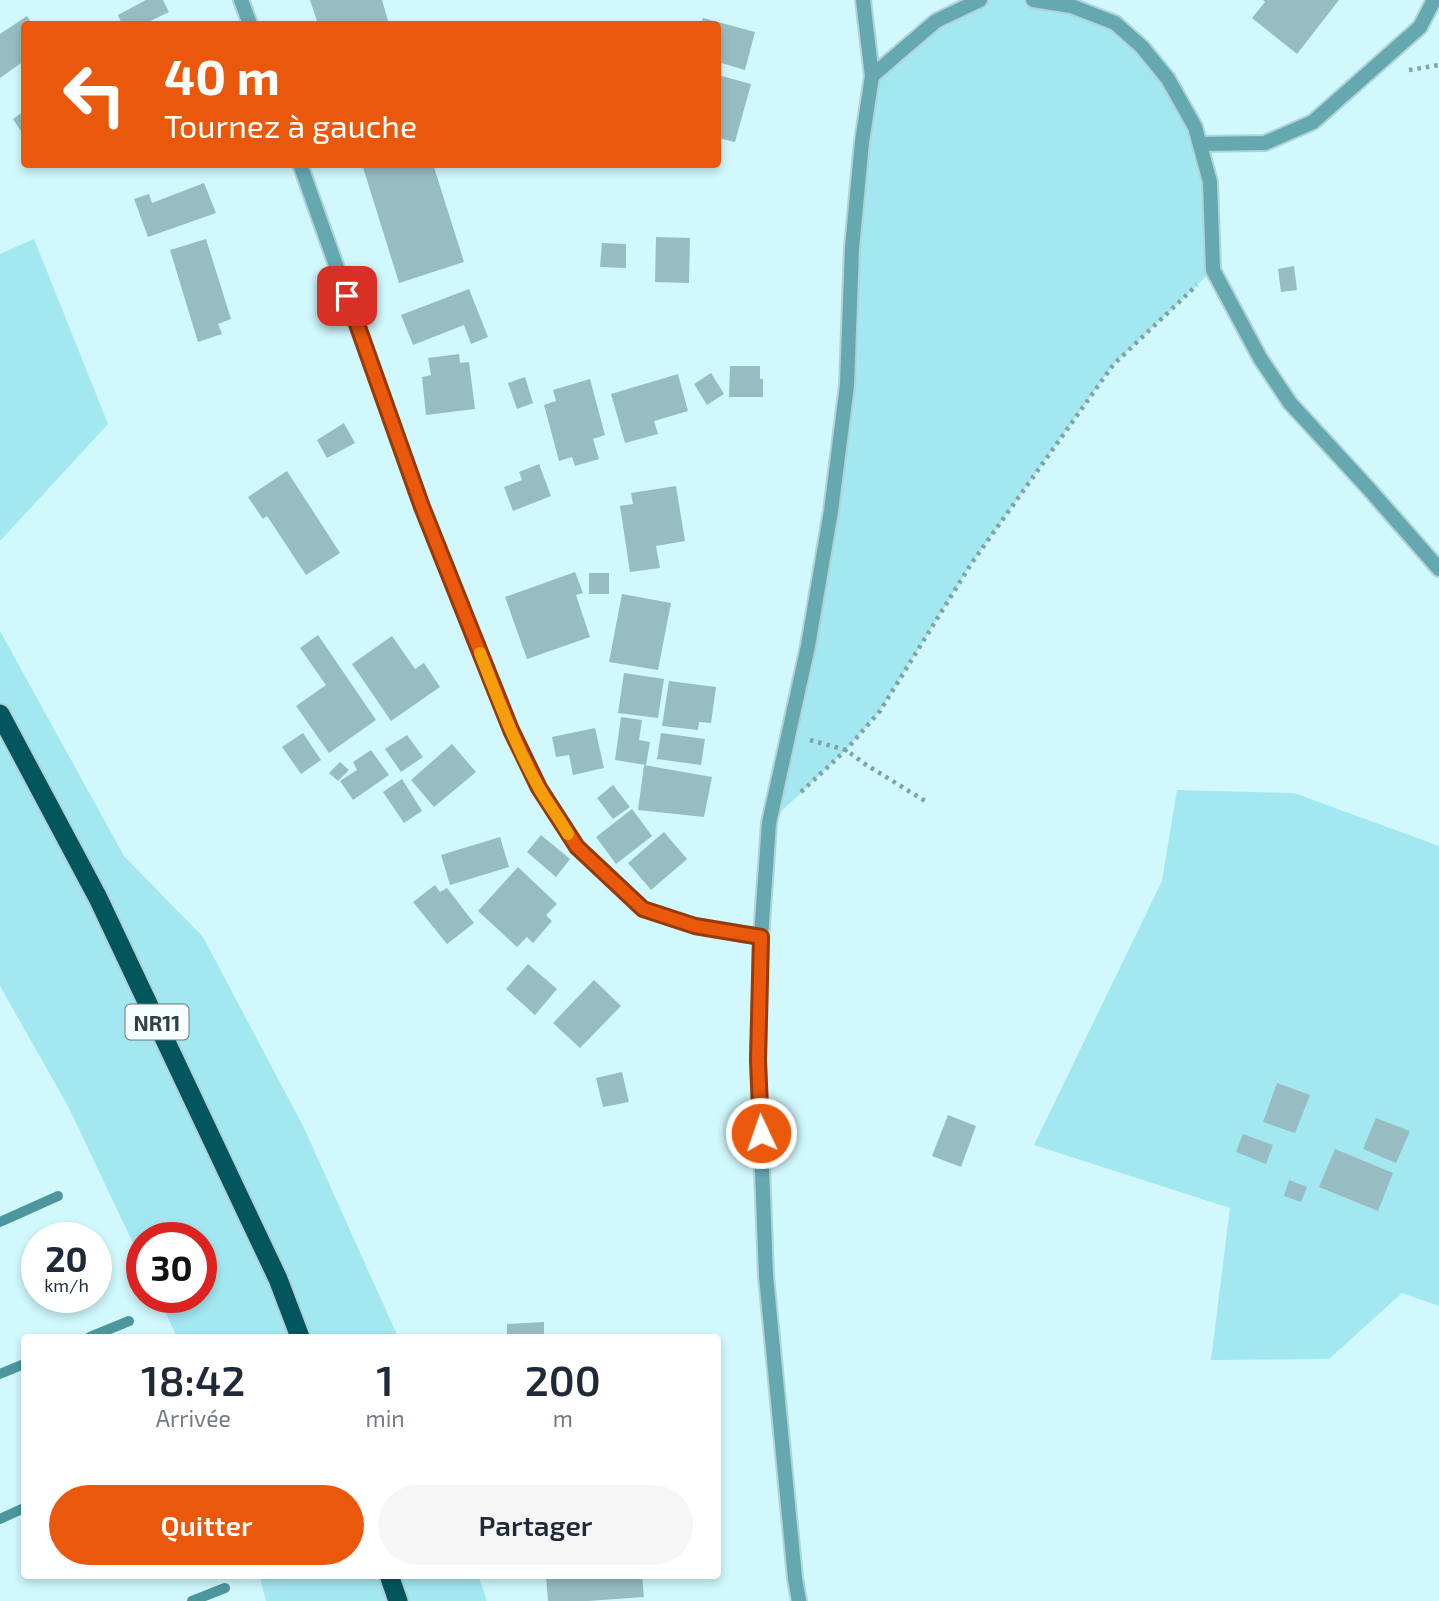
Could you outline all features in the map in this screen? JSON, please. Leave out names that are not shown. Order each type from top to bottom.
[{"type":"highway","name":"NR11","points":[[0,714],[99,898],[278,1279],[299,1334]]},
{"type":"highway","points":[[390,1579],[398,1601]]},
{"type":"street","points":[[241,0],[249,21]]},
{"type":"street","points":[[799,1601],[766,1276],[758,1060],[761,937],[769,823],[808,646],[831,511],[848,385],[852,248],[862,142],[872,76],[863,0]]},
{"type":"street","points":[[872,76],[936,22],[980,0]]},
{"type":"street","points":[[1033,0],[1071,6],[1115,23],[1142,47],[1168,79],[1195,127],[1210,182],[1213,270],[1260,358],[1290,403],[1439,569]]},
{"type":"street","points":[[1200,144],[1265,143],[1313,122],[1420,27],[1434,0]]},
{"type":"street","points":[[301,168],[422,507],[511,730],[539,788],[577,847],[643,909],[695,926],[761,937]]},
{"type":"path","points":[[769,823],[846,750],[880,710],[971,564],[1113,365],[1213,270]]},
{"type":"path","points":[[789,735],[846,750],[925,801]]},
{"type":"shaded area","points":[[979,0],[1033,0],[1115,23],[1168,79],[1210,182],[1213,270],[1113,365],[971,564],[880,711],[846,750],[769,823],[831,511],[872,76],[903,48]]},
{"type":"shaded area","points":[[34,239],[108,424],[0,541],[0,254]]},
{"type":"shaded area","points":[[0,631],[124,856],[203,937],[304,1128],[397,1334],[176,1334],[166,1313],[217,1313],[217,1222],[126,1222],[126,1228],[69,1108],[0,986]]},
{"type":"shaded area","points":[[1177,790],[1294,793],[1439,846],[1439,1306],[1402,1293],[1329,1359],[1211,1360],[1230,1208],[1034,1145],[1162,881]]},
{"type":"shaded area","points":[[260,1579],[479,1579],[487,1601],[266,1601]]},
{"type":"building","points":[[146,0],[163,0],[169,12],[150,21],[121,21],[118,15]]},
{"type":"building","points":[[310,0],[382,0],[388,21],[317,21]]},
{"type":"building","points":[[1263,0],[1339,0],[1297,54],[1252,18],[1265,2]]},
{"type":"building","points":[[27,16],[30,21],[21,21],[21,63],[0,78],[0,34]]},
{"type":"building","points":[[721,23],[755,32],[745,70],[721,63]]},
{"type":"building","points":[[721,76],[751,84],[735,142],[721,139]]},
{"type":"building","points":[[21,113],[21,131],[13,119]]},
{"type":"building","points":[[363,168],[434,168],[464,262],[399,283]]},
{"type":"building","points":[[204,183],[216,213],[148,237],[134,199],[149,194],[152,203]]},
{"type":"building","points":[[656,237],[690,238],[689,283],[655,282]]},
{"type":"building","points":[[206,239],[231,319],[218,324],[222,334],[198,342],[170,250]]},
{"type":"building","points":[[602,243],[626,244],[626,268],[600,267]]},
{"type":"building","points":[[1294,266],[1297,290],[1281,292],[1278,269]]},
{"type":"building","points":[[469,289],[488,337],[471,344],[464,325],[413,345],[401,315]]},
{"type":"building","points":[[459,354],[460,363],[469,362],[475,409],[426,415],[422,377],[431,375],[428,358]]},
{"type":"building","points":[[730,366],[760,366],[763,397],[729,397]]},
{"type":"building","points":[[711,373],[724,394],[707,405],[694,384]]},
{"type":"building","points":[[678,374],[688,411],[654,421],[658,434],[625,443],[611,394]]},
{"type":"building","points":[[525,377],[533,403],[517,409],[508,383]]},
{"type":"building","points":[[590,379],[605,435],[593,439],[599,459],[575,466],[572,457],[559,461],[544,405],[556,401],[553,390]]},
{"type":"building","points":[[344,423],[355,443],[327,458],[317,440]]},
{"type":"building","points":[[539,464],[551,496],[513,511],[504,487],[522,480],[519,472]]},
{"type":"building","points":[[287,471],[340,553],[306,575],[267,516],[263,519],[248,497]]},
{"type":"building","points":[[676,486],[685,541],[656,546],[660,568],[630,572],[620,506],[633,504],[631,493]]},
{"type":"building","points":[[575,572],[583,593],[576,595],[590,637],[527,659],[505,597]]},
{"type":"building","points":[[589,573],[609,573],[609,594],[589,594]]},
{"type":"building","points":[[622,594],[671,603],[658,670],[609,662]]},
{"type":"building","points":[[318,635],[376,720],[329,753],[296,706],[326,685],[300,648]]},
{"type":"building","points":[[392,636],[415,669],[424,663],[440,687],[391,721],[352,664]]},
{"type":"building","points":[[624,673],[664,679],[658,718],[618,713]]},
{"type":"building","points":[[669,681],[716,687],[711,723],[699,722],[698,730],[662,726]]},
{"type":"building","points":[[621,717],[642,720],[639,740],[650,742],[646,765],[615,760]]},
{"type":"building","points":[[595,728],[604,768],[573,775],[569,755],[556,757],[552,737]]},
{"type":"building","points":[[303,733],[321,760],[301,774],[282,747]]},
{"type":"building","points":[[661,733],[705,739],[701,765],[657,759]]},
{"type":"building","points":[[407,735],[423,757],[401,772],[385,749]]},
{"type":"building","points":[[452,744],[476,772],[434,807],[411,780]]},
{"type":"building","points":[[371,750],[389,775],[353,800],[340,781],[357,770],[353,762]]},
{"type":"building","points":[[340,762],[349,770],[338,781],[329,773]]},
{"type":"building","points":[[644,765],[712,777],[704,817],[638,810]]},
{"type":"building","points":[[402,779],[422,811],[404,823],[383,792]]},
{"type":"building","points":[[613,785],[630,807],[613,819],[597,798]]},
{"type":"building","points":[[632,809],[652,836],[616,864],[596,837]]},
{"type":"building","points":[[664,832],[687,859],[651,890],[628,863]]},
{"type":"building","points":[[541,835],[570,859],[556,877],[527,852]]},
{"type":"building","points":[[500,837],[509,867],[450,885],[441,855]]},
{"type":"building","points":[[518,867],[557,904],[546,915],[552,921],[533,943],[527,937],[517,947],[478,911]]},
{"type":"building","points":[[435,885],[440,892],[447,888],[474,923],[447,944],[413,902]]},
{"type":"building","points":[[528,964],[557,989],[535,1015],[506,989]]},
{"type":"building","points":[[594,980],[621,1006],[580,1048],[553,1023]]},
{"type":"building","points":[[622,1072],[629,1102],[603,1107],[596,1078]]},
{"type":"building","points":[[1277,1083],[1310,1095],[1295,1133],[1263,1122]]},
{"type":"building","points":[[948,1115],[976,1126],[961,1167],[932,1156]]},
{"type":"building","points":[[1376,1118],[1410,1131],[1396,1163],[1363,1149]]},
{"type":"building","points":[[1243,1134],[1273,1145],[1266,1164],[1236,1152]]},
{"type":"building","points":[[1335,1149],[1393,1173],[1378,1211],[1319,1187]]},
{"type":"building","points":[[1289,1180],[1307,1187],[1301,1202],[1284,1196]]},
{"type":"building","points":[[544,1322],[544,1334],[507,1334],[507,1324]]},
{"type":"building","points":[[546,1579],[642,1579],[644,1597],[548,1601]]},
{"type":"waterway","points":[[0,1222],[58,1196]]},
{"type":"waterway","points":[[97,1334],[129,1321]]},
{"type":"waterway","points":[[0,1374],[21,1365]]},
{"type":"waterway","points":[[0,1519],[21,1509]]},
{"type":"waterway","points":[[192,1601],[225,1588]]},
{"type":"slow traffic","points":[[480,653],[511,730],[539,788],[568,834]]},
{"type":"route","points":[[347,296],[422,507],[511,730],[539,788],[577,847],[643,909],[695,926],[761,937],[758,1060],[761,1133]]}]
